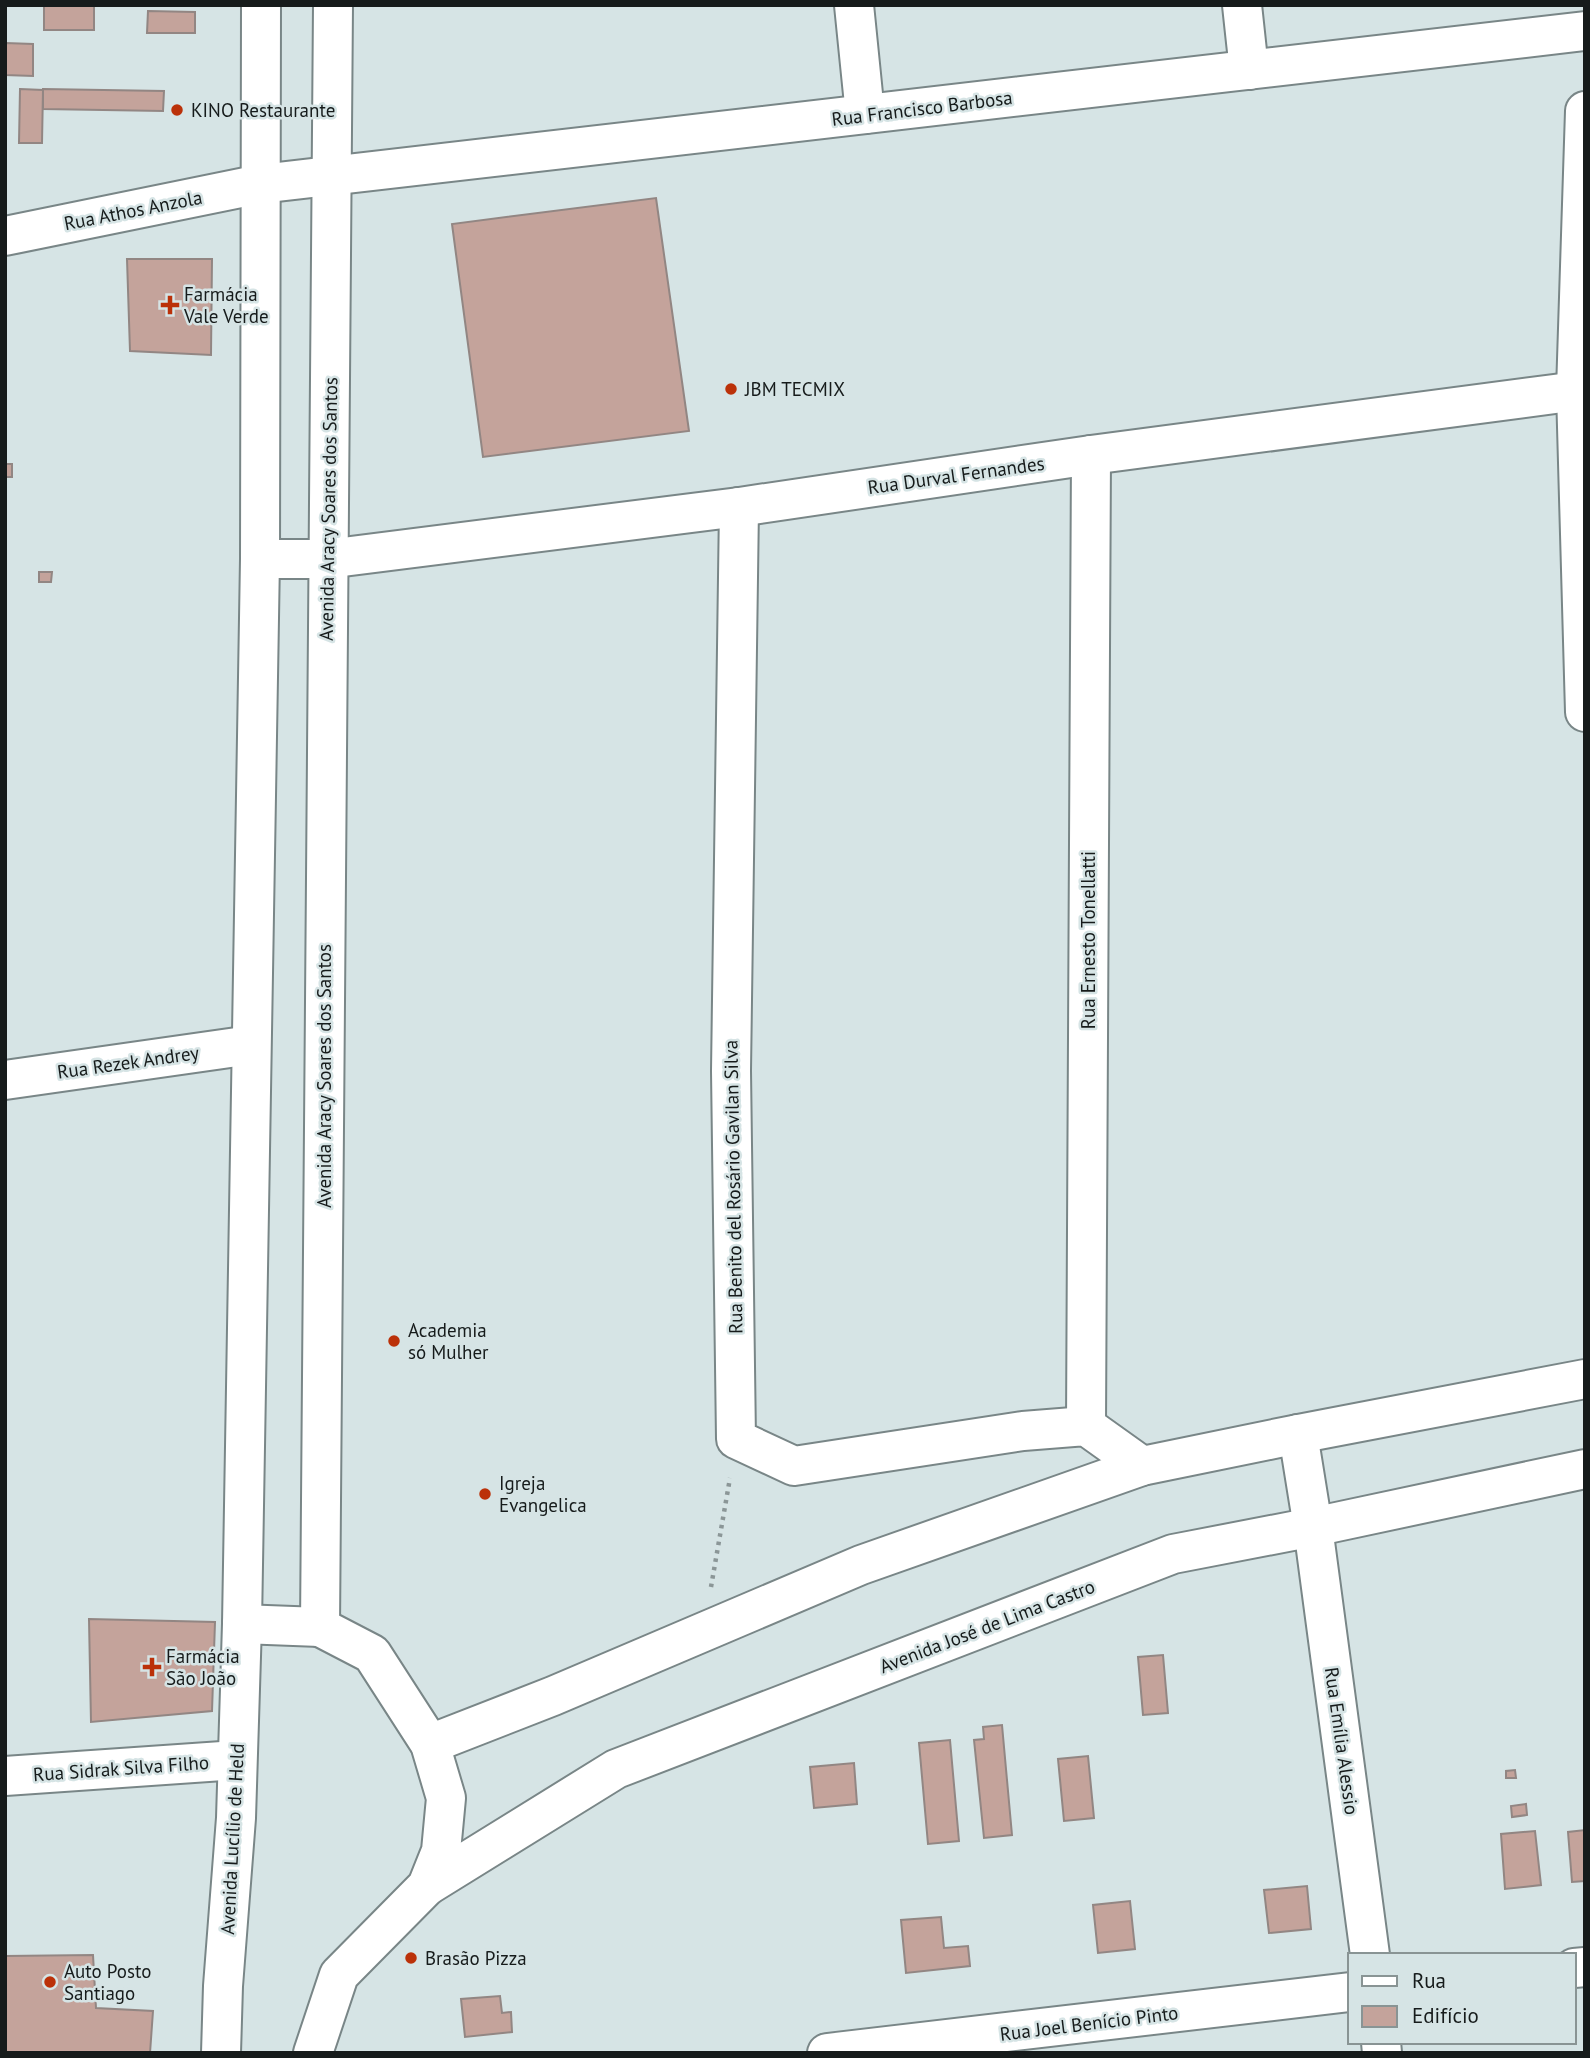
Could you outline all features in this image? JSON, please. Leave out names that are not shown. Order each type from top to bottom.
[{"type":"street","points":[[261,5],[260,559],[242,1624],[320,1627],[372,1654],[430,1744],[446,1798],[441,1851],[427,1886],[339,1975],[313,2053]]},
{"type":"street","name":"Avenida Aracy Soares dos Santos","points":[[320,1627],[333,5]]},
{"type":"street","points":[[854,5],[864,114]]},
{"type":"street","points":[[1242,5],[1249,70]]},
{"type":"street","name":"Rua Francisco Barbosa","points":[[260,184],[1585,31]]},
{"type":"street","points":[[1585,111],[1581,390],[1585,712]]},
{"type":"street","name":"Rua Athos Anzola","points":[[5,236],[260,184]]},
{"type":"street","name":"Rua Durval Fernandes","points":[[260,559],[327,559],[739,507],[1091,455],[1581,390]]},
{"type":"street","name":"Rua Ernesto Tonellatti","points":[[1086,1426],[1091,455]]},
{"type":"street","name":"Rua Benito del Rosário Gavilan Silva","points":[[736,1439],[731,1071],[739,507]]},
{"type":"street","name":"Rua Rezek Andrey","points":[[5,1080],[251,1045]]},
{"type":"street","points":[[430,1744],[553,1696],[861,1566],[1142,1466],[1585,1379]]},
{"type":"street","points":[[736,1439],[794,1466],[1023,1431],[1086,1426],[1142,1466]]},
{"type":"street","name":"Rua Emília Alessio","points":[[1298,1434],[1313,1527],[1370,1953]]},
{"type":"street","name":"Avenida José de Lima Castro","points":[[427,1886],[615,1769],[1173,1554],[1585,1469]]},
{"type":"street","name":"Avenida Lucílio de Held","points":[[222,2053],[223,1986],[236,1818],[242,1624]]},
{"type":"street","name":"Rua Sidrak Silva Filho","points":[[5,1776],[237,1760]]},
{"type":"street","name":"Rua Joel Benício Pinto","points":[[827,2053],[1348,1992]]},
{"type":"path","points":[[704,1632],[736,1439]]},
{"type":"building","points":[[44,5],[94,5],[94,30],[44,30]]},
{"type":"building","points":[[148,11],[195,12],[195,33],[147,33]]},
{"type":"building","points":[[5,43],[33,44],[33,76],[5,75]]},
{"type":"building","points":[[20,89],[43,90],[42,143],[19,143]]},
{"type":"building","points":[[43,89],[164,91],[163,111],[43,109]]},
{"type":"building","points":[[656,198],[689,431],[483,457],[452,224]]},
{"type":"building","name":"Farmácia Vale Verde","points":[[127,259],[212,259],[211,355],[130,351]]},
{"type":"building","points":[[5,464],[12,464],[12,477],[5,477]]},
{"type":"building","points":[[39,572],[52,572],[51,582],[39,582]]},
{"type":"building","name":"Farmácia São João","points":[[89,1619],[215,1622],[212,1711],[91,1722]]},
{"type":"building","points":[[1163,1655],[1168,1713],[1143,1715],[1138,1657]]},
{"type":"building","points":[[1002,1725],[1012,1835],[984,1838],[974,1740],[984,1739],[983,1727]]},
{"type":"building","points":[[950,1740],[959,1841],[928,1844],[919,1743]]},
{"type":"building","points":[[1088,1756],[1094,1818],[1064,1821],[1058,1759]]},
{"type":"building","points":[[854,1763],[857,1804],[814,1808],[810,1767]]},
{"type":"building","points":[[1515,1770],[1516,1778],[1506,1778],[1506,1771]]},
{"type":"building","points":[[1526,1804],[1527,1815],[1512,1817],[1511,1806]]},
{"type":"building","points":[[1585,1830],[1585,1881],[1572,1882],[1568,1832]]},
{"type":"building","points":[[1535,1831],[1541,1885],[1505,1889],[1501,1834]]},
{"type":"building","points":[[1307,1886],[1311,1929],[1269,1933],[1264,1890]]},
{"type":"building","points":[[1130,1901],[1135,1949],[1098,1953],[1093,1905]]},
{"type":"building","points":[[941,1917],[944,1948],[968,1946],[970,1966],[906,1973],[901,1920]]},
{"type":"building","name":"Auto Posto Santiago","points":[[93,1955],[96,2008],[153,2011],[150,2053],[5,2053],[5,1956]]},
{"type":"building","points":[[500,1996],[502,2013],[511,2012],[512,2032],[465,2037],[461,1999]]},
{"type":"place","name":"KINO Restaurante","points":[[177,110]]},
{"type":"place","name":"Farmácia Vale Verde","points":[[170,305]]},
{"type":"place","name":"JBM TECMIX","points":[[731,389]]},
{"type":"place","name":"Academia só Mulher","points":[[394,1341]]},
{"type":"place","name":"Igreja Evangelica","points":[[485,1494]]},
{"type":"place","name":"Farmácia São João","points":[[152,1667]]},
{"type":"place","name":"Brasão Pizza","points":[[411,1958]]},
{"type":"place","name":"Auto Posto Santiago","points":[[50,1982]]}]
